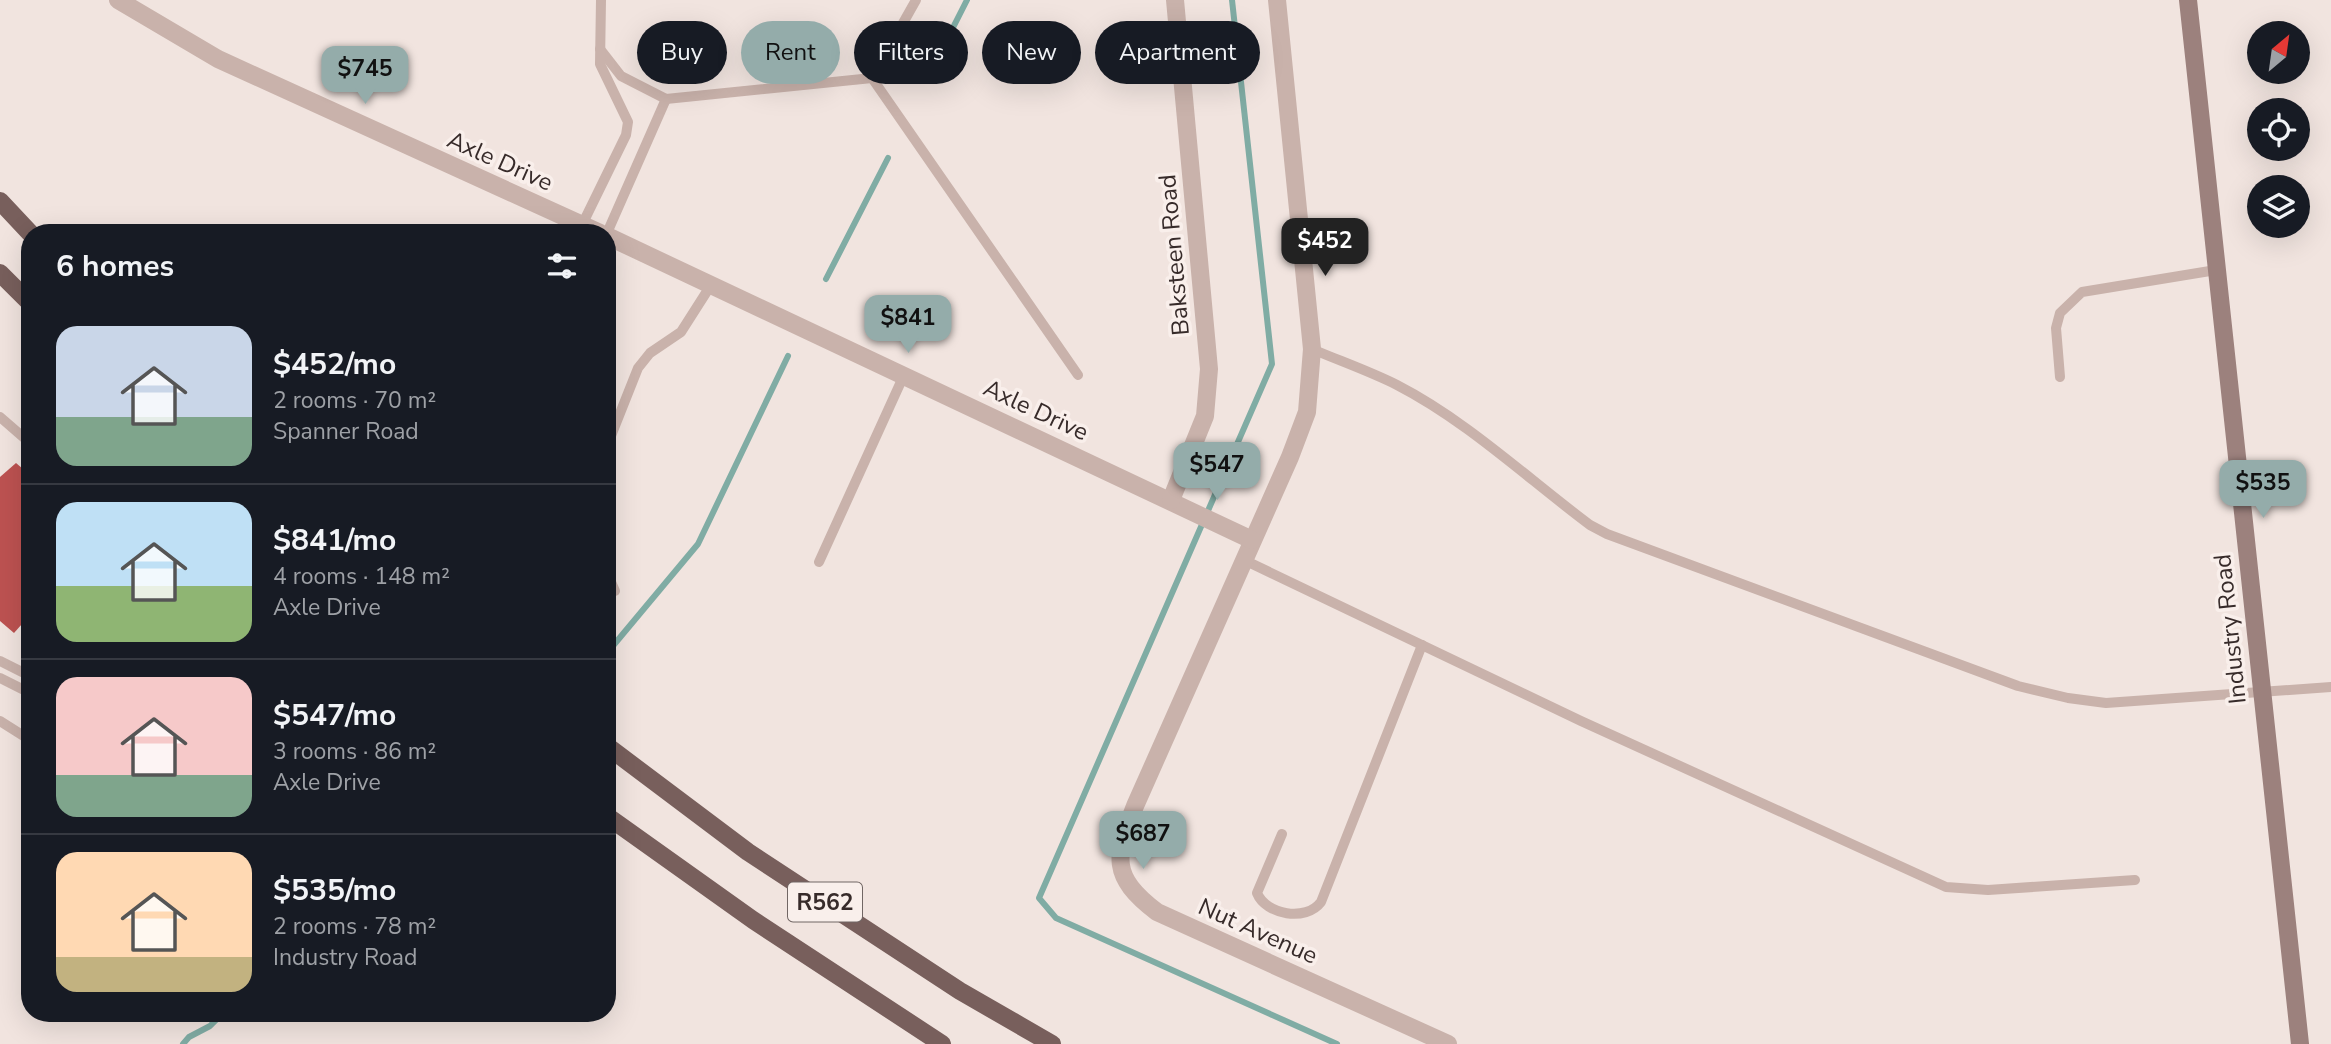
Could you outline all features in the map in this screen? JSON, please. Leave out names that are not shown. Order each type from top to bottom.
[{"type":"main road","points":[[0,201],[22,224]]},
{"type":"main road","points":[[0,272],[21,294]]},
{"type":"main road","name":"R562","points":[[616,753],[748,852],[960,990],[1052,1044]]},
{"type":"main road","name":"R562","points":[[616,822],[753,919],[942,1044]]},
{"type":"street","name":"Axle Drive","points":[[118,0],[218,59],[580,224]]},
{"type":"street","name":"Baksteen Road","points":[[1171,500],[1205,416],[1209,369],[1175,0]]},
{"type":"street","name":"Nut Avenue","points":[[1277,0],[1312,349],[1307,412],[1290,457],[1121,843],[1120,865],[1127,883],[1137,897],[1157,912],[1447,1044]]},
{"type":"street","name":"Industry Road","points":[[2188,0],[2300,1044]]},
{"type":"street","name":"Axle Drive","points":[[616,239],[1252,540]]},
{"type":"lane","points":[[582,224],[626,135],[628,122],[600,64],[601,0]]},
{"type":"lane","points":[[904,21],[916,0]]},
{"type":"lane","points":[[600,49],[621,76],[666,99],[854,80]]},
{"type":"lane","points":[[876,84],[1078,375]]},
{"type":"lane","points":[[612,224],[666,99]]},
{"type":"lane","points":[[2060,377],[2056,328],[2060,313],[2082,292],[2216,270]]},
{"type":"lane","points":[[616,423],[638,368],[650,353],[681,332],[712,285]]},
{"type":"lane","points":[[1312,349],[1397,385],[1432,406],[1485,443],[1590,525],[1607,534],[2018,686],[2068,698],[2106,703],[2331,687]]},
{"type":"lane","points":[[819,562],[904,375]]},
{"type":"lane","points":[[0,417],[21,435]]},
{"type":"lane","points":[[1244,560],[1581,721],[1946,887],[1989,890],[2136,880]]},
{"type":"lane","points":[[1282,834],[1257,893],[1261,902],[1274,910],[1303,915],[1315,910],[1321,902],[1422,645]]},
{"type":"lane","points":[[0,661],[21,672]]},
{"type":"lane","points":[[0,678],[21,688]]},
{"type":"lane","points":[[0,721],[21,734]]},
{"type":"building","points":[[16,463],[21,467],[21,625],[14,633],[0,621],[0,477]]},
{"type":"waterway","points":[[956,21],[967,0]]},
{"type":"waterway","points":[[1232,0],[1272,364],[1039,898],[1056,918],[1337,1044]]},
{"type":"waterway","points":[[826,279],[888,158]]},
{"type":"waterway","points":[[616,642],[698,544],[788,356]]},
{"type":"waterway","points":[[183,1044],[189,1037],[214,1022]]}]
